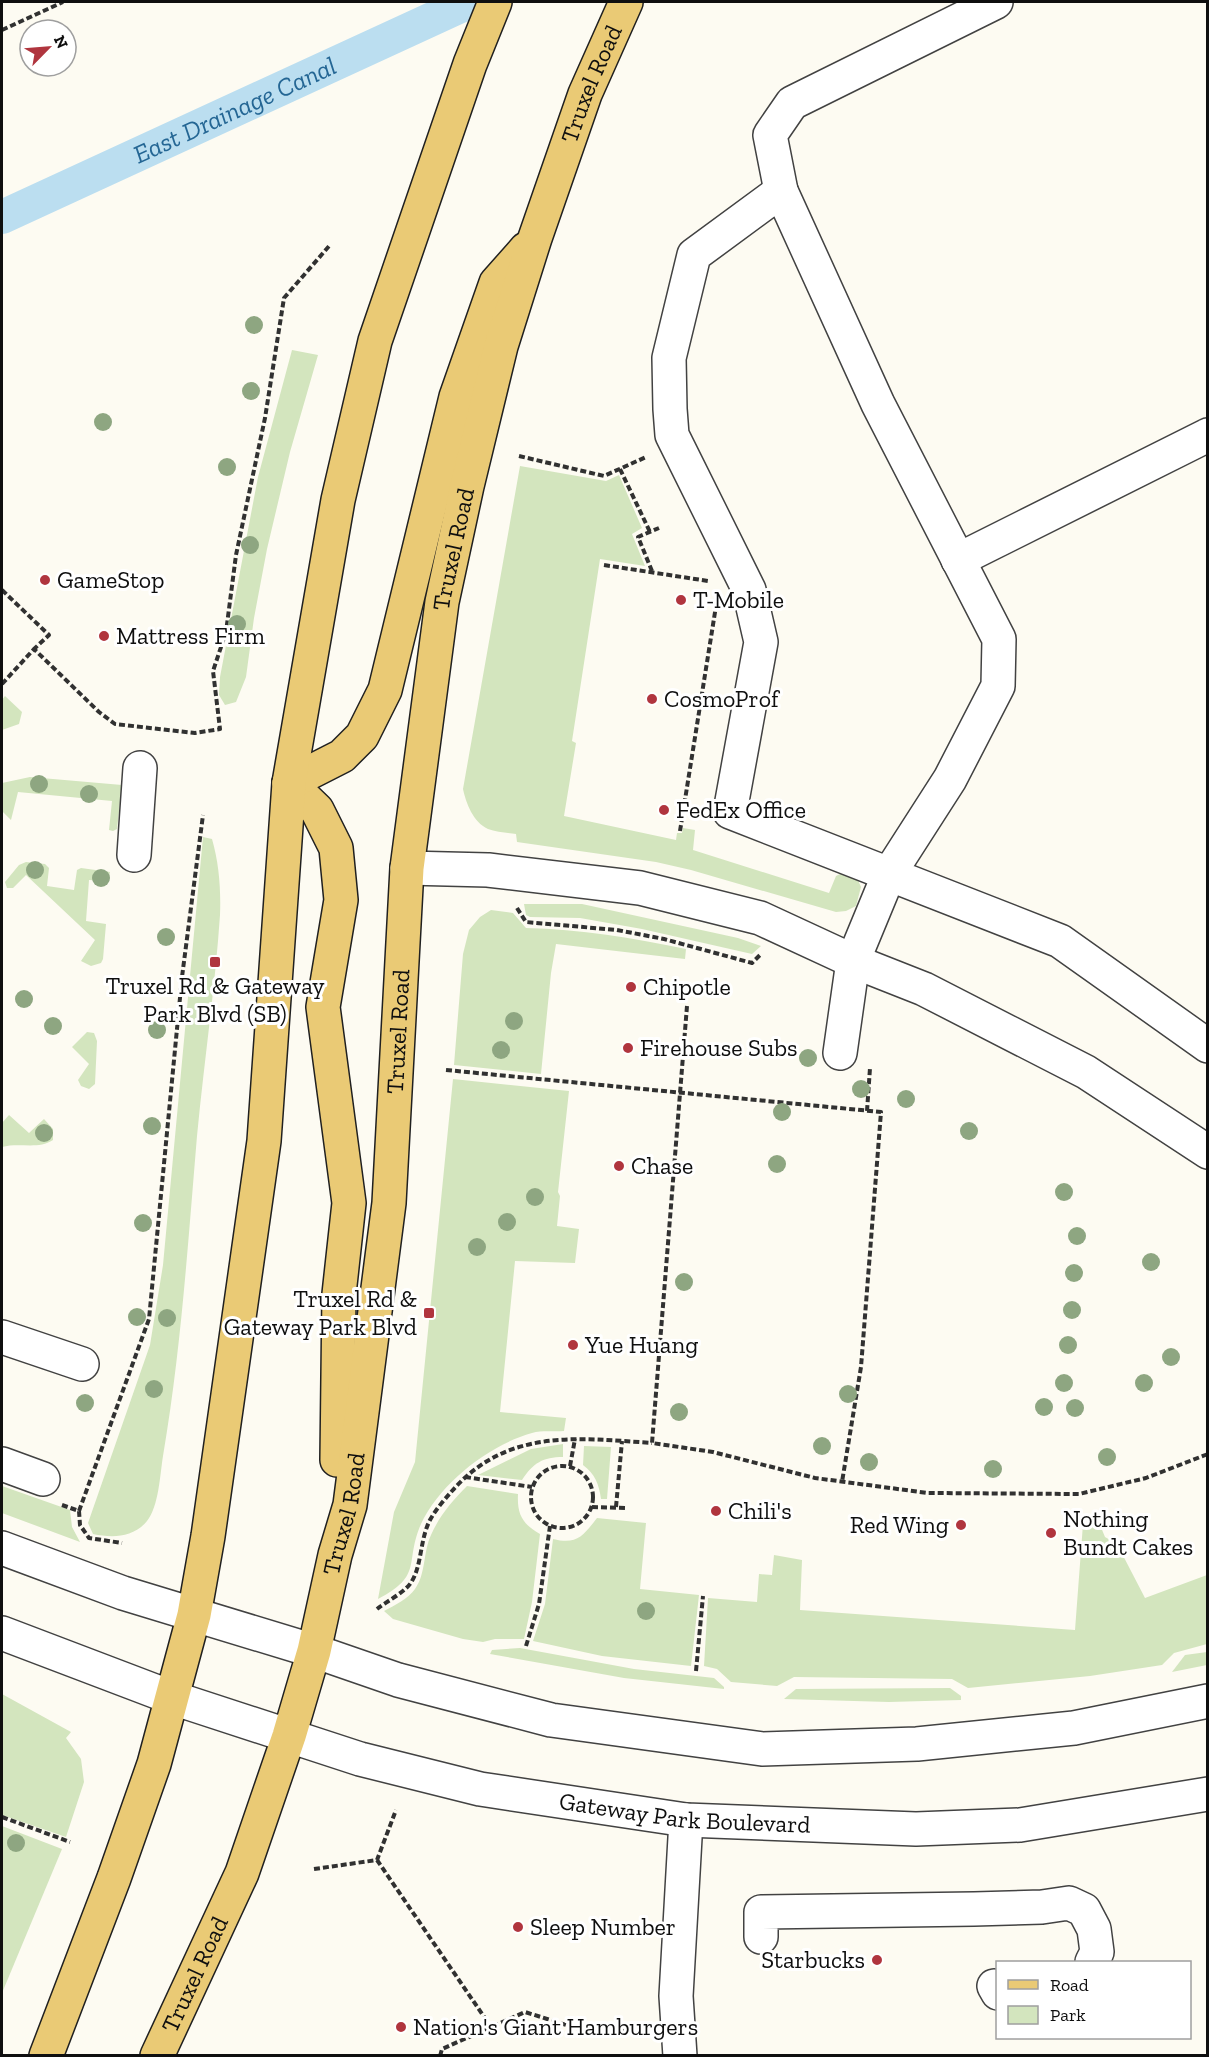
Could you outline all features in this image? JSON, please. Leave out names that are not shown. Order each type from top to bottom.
[{"type":"main road","points":[[46,2055],[114,1878],[154,1764],[194,1615],[208,1536],[264,1141],[288,783],[338,500],[375,341],[470,64],[495,2]]},
{"type":"main road","name":"Truxel Road","points":[[157,2055],[242,1873],[289,1736],[314,1651],[335,1555],[350,1505],[388,1203],[407,868],[442,602],[501,346],[535,238],[585,94],[626,2]]},
{"type":"main road","points":[[288,783],[342,756],[362,736],[385,690],[456,397],[496,283],[535,238]]},
{"type":"main road","points":[[288,783],[317,810],[336,848],[341,900],[323,1007],[349,1203],[339,1294],[335,1555]]},
{"type":"street","points":[[840,1053],[853,961],[889,874],[950,779],[998,686],[999,639],[878,404],[781,191],[770,135],[792,102],[996,2]]},
{"type":"street","points":[[781,191],[694,255],[669,358],[672,435],[749,590],[761,642],[730,812],[1060,941],[1208,1046]]},
{"type":"street","points":[[958,560],[1208,435]]},
{"type":"street","points":[[134,855],[140,768]]},
{"type":"street","points":[[407,868],[488,870],[640,888],[760,918],[853,961],[924,989],[1086,1072],[1208,1152]]},
{"type":"street","points":[[2,1337],[82,1364]]},
{"type":"street","points":[[2,1464],[50,1491]]},
{"type":"street","points":[[2,1548],[117,1591],[314,1651],[398,1680],[551,1720],[762,1749],[917,1744],[1074,1728],[1208,1701]]},
{"type":"street","name":"Gateway Park Boulevard","points":[[2,1633],[173,1698],[360,1759],[480,1789],[686,1820],[916,1829],[1020,1825],[1208,1794]]},
{"type":"street","points":[[680,2055],[676,1996],[686,1820]]},
{"type":"street","points":[[760,1937],[761,1912],[974,1910],[1042,1907],[1069,1903],[1084,1910],[1094,1929],[1096,1952],[1092,1961]]},
{"type":"path","points":[[2,30],[63,2]]},
{"type":"path","points":[[34,649],[99,712],[115,724],[195,733],[220,729],[213,671],[226,632],[236,555],[265,418],[284,298],[330,245]]},
{"type":"path","points":[[519,456],[604,476],[650,455]]},
{"type":"path","points":[[621,469],[650,532]]},
{"type":"path","points":[[652,572],[638,537],[659,528]]},
{"type":"path","points":[[604,565],[714,582]]},
{"type":"path","points":[[2,590],[49,635],[2,684]]},
{"type":"path","points":[[680,831],[718,595]]},
{"type":"path","points":[[122,1544],[90,1538],[80,1525],[79,1511],[148,1319],[182,977],[203,815]]},
{"type":"path","points":[[651,1443],[687,1006]]},
{"type":"path","points":[[867,1111],[870,1061]]},
{"type":"path","points":[[446,1070],[881,1112],[861,1367],[842,1482]]},
{"type":"path","points":[[377,1609],[412,1581],[422,1538],[430,1519],[465,1477],[493,1458],[525,1444],[575,1439],[651,1443],[713,1452],[815,1478],[928,1494],[1078,1494],[1146,1478],[1208,1454]]},
{"type":"path","points":[[570,1466],[575,1439]]},
{"type":"path","points":[[616,1507],[622,1441]]},
{"type":"path","points":[[570,1466],[580,1470],[592,1487],[592,1507],[580,1523],[570,1527],[550,1526],[534,1512],[531,1502],[532,1487],[541,1473],[550,1467],[570,1466]]},
{"type":"path","points":[[465,1477],[532,1487]]},
{"type":"path","points":[[50,1491],[79,1511]]},
{"type":"path","points":[[592,1507],[627,1508]]},
{"type":"path","points":[[526,1646],[539,1604],[550,1526]]},
{"type":"path","points":[[696,1671],[703,1596]]},
{"type":"path","points":[[377,1860],[396,1810]]},
{"type":"path","points":[[2,1817],[70,1842]]},
{"type":"path","points":[[314,1869],[377,1860]]},
{"type":"path","points":[[377,1860],[490,2028]]},
{"type":"path","points":[[440,2055],[442,2049],[525,2012],[601,2036],[651,2025]]},
{"type":"green space","points":[[292,350],[318,355],[290,452],[267,549],[246,677],[236,702],[225,705],[219,695],[220,677],[258,477]]},
{"type":"green space","points":[[520,466],[606,481],[619,475],[642,528],[632,534],[645,566],[600,559],[572,741],[576,743],[564,816],[676,840],[677,833],[682,833],[683,828],[695,830],[693,850],[829,893],[836,876],[842,873],[857,878],[861,887],[856,906],[846,911],[836,912],[656,862],[517,842],[516,834],[488,829],[474,817],[463,789]]},
{"type":"green space","points":[[5,696],[22,712],[19,724],[2,730],[2,700]]},
{"type":"green space","points":[[30,777],[122,785],[117,829],[109,830],[112,801],[18,792],[11,820],[2,811],[2,783]]},
{"type":"green space","points":[[203,837],[212,839],[214,848],[219,876],[220,915],[175,1376],[158,1490],[151,1515],[141,1527],[129,1534],[115,1536],[93,1534],[88,1523],[150,1345],[163,1265]]},
{"type":"green space","points":[[26,862],[45,864],[49,868],[47,886],[74,890],[77,870],[81,868],[110,872],[108,881],[89,880],[86,921],[106,924],[101,963],[91,966],[81,961],[95,940],[26,875],[13,888],[7,888],[5,882],[19,865]]},
{"type":"green space","points":[[524,904],[582,904],[738,938],[761,946],[752,954],[642,929],[580,918],[530,917],[526,915]]},
{"type":"green space","points":[[491,910],[513,913],[526,928],[606,935],[686,949],[685,959],[556,944],[541,1074],[454,1065],[463,954],[469,930],[480,917]]},
{"type":"green space","points":[[87,1032],[94,1033],[97,1041],[95,1084],[89,1089],[81,1086],[78,1080],[89,1064],[72,1047]]},
{"type":"green space","points":[[453,1079],[569,1091],[558,1192],[560,1196],[557,1226],[579,1229],[575,1263],[515,1261],[500,1412],[566,1418],[564,1431],[536,1432],[516,1439],[483,1456],[453,1480],[429,1509],[421,1524],[410,1567],[402,1583],[378,1599],[394,1512],[415,1462]]},
{"type":"green space","points":[[9,1115],[29,1133],[44,1119],[53,1129],[53,1140],[41,1145],[2,1147],[2,1123]]},
{"type":"green space","points":[[563,1444],[563,1457],[539,1462],[522,1480],[478,1475],[531,1449]]},
{"type":"green space","points":[[584,1446],[611,1447],[607,1499],[601,1499],[596,1480],[583,1465]]},
{"type":"green space","points":[[2,1486],[70,1510],[72,1527],[80,1542],[2,1513]]},
{"type":"green space","points":[[467,1486],[518,1494],[518,1507],[522,1518],[540,1534],[532,1602],[524,1639],[495,1639],[483,1642],[463,1639],[393,1619],[384,1611],[405,1599],[419,1583],[428,1542],[447,1509]]},
{"type":"green space","points":[[597,1518],[646,1523],[640,1589],[699,1595],[691,1666],[602,1656],[533,1641],[545,1604],[553,1539],[568,1541],[579,1538]]},
{"type":"green space","points":[[1098,1520],[1105,1537],[1117,1544],[1145,1598],[1207,1575],[1207,1644],[1174,1653],[1162,1665],[1090,1676],[968,1688],[952,1679],[794,1677],[777,1686],[731,1682],[717,1669],[704,1666],[708,1598],[757,1602],[759,1574],[772,1575],[774,1555],[802,1560],[800,1610],[1075,1630],[1083,1524]]},
{"type":"green space","points":[[520,1648],[634,1669],[714,1678],[724,1689],[624,1678],[490,1654],[492,1650]]},
{"type":"green space","points":[[1207,1652],[1207,1665],[1172,1672],[1185,1655]]},
{"type":"green space","points":[[950,1688],[961,1696],[961,1700],[889,1702],[784,1699],[796,1689]]},
{"type":"green space","points":[[2,1694],[71,1732],[66,1738],[81,1759],[84,1782],[66,1837],[2,1815]]},
{"type":"green space","points":[[2,1826],[62,1849],[2,1993]]},
{"type":"waterway","name":"East Drainage Canal","points":[[2,217],[469,2]]},
{"type":"place","name":"GameStop","points":[[45,580]]},
{"type":"place","name":"T-Mobile","points":[[681,600]]},
{"type":"place","name":"Mattress Firm","points":[[104,636]]},
{"type":"place","name":"CosmoProf","points":[[652,699]]},
{"type":"place","name":"FedEx Office","points":[[664,810]]},
{"type":"place","name":"Truxel Rd & Gateway Park Blvd (SB)","points":[[215,962]]},
{"type":"place","name":"Chipotle","points":[[631,987]]},
{"type":"place","name":"Firehouse Subs","points":[[628,1048]]},
{"type":"place","name":"Chase","points":[[619,1166]]},
{"type":"place","name":"Truxel Rd & Gateway Park Blvd","points":[[429,1313]]},
{"type":"place","name":"Yue Huang","points":[[573,1345]]},
{"type":"place","name":"Chili's","points":[[716,1511]]},
{"type":"place","name":"Red Wing","points":[[961,1525]]},
{"type":"place","name":"Nothing Bundt Cakes","points":[[1051,1533]]},
{"type":"place","name":"Sleep Number","points":[[518,1927]]},
{"type":"place","name":"Starbucks","points":[[877,1960]]},
{"type":"place","name":"Nation's Giant Hamburgers","points":[[401,2027]]}]
